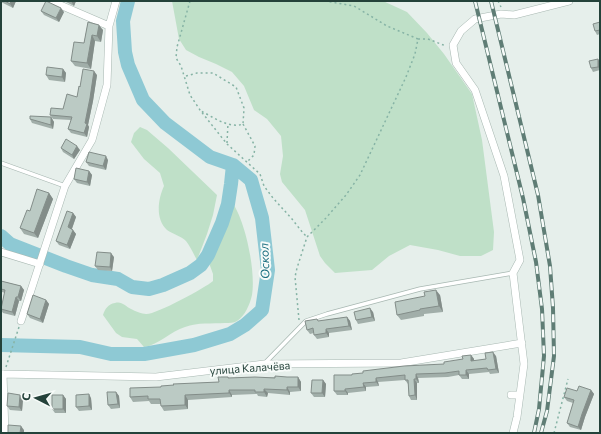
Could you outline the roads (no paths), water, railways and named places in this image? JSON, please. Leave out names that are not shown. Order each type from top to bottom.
[{"type":"street","points":[[51,1],[109,26]]},
{"type":"street","points":[[20,321],[66,186],[92,140],[107,85],[109,26],[116,1]]},
{"type":"street","points":[[513,433],[517,417],[524,364],[513,273],[520,260],[504,176],[475,90],[456,63],[454,45],[461,31],[475,19],[501,14],[514,15],[569,1]]},
{"type":"street","points":[[1,252],[41,259]]},
{"type":"street","name":"улица Калачёва","points":[[2,374],[156,377],[264,364],[401,363],[522,343]]},
{"type":"street","points":[[2,374],[5,433]]},
{"type":"street","points":[[511,395],[520,395]]},
{"type":"lane","points":[[1,163],[66,186]]},
{"type":"lane","points":[[264,364],[306,321],[420,289],[513,273]]},
{"type":"waterway","name":"Оскол","points":[[1,345],[80,347],[111,354],[144,354],[194,345],[230,334],[245,325],[262,310],[268,270],[262,218],[251,180],[233,165],[210,157],[165,123],[143,100],[128,65],[125,52],[123,21],[128,1]]},
{"type":"waterway","points":[[1,236],[10,244],[92,275],[118,279],[132,287],[149,289],[163,285],[190,273],[201,265],[208,255],[222,223],[228,204],[233,165]]},
{"type":"railway","points":[[475,1],[523,198],[536,262],[542,309],[544,356],[539,409],[534,433]]},
{"type":"railway","points":[[491,1],[538,195],[550,266],[554,356],[547,411],[541,433]]}]
